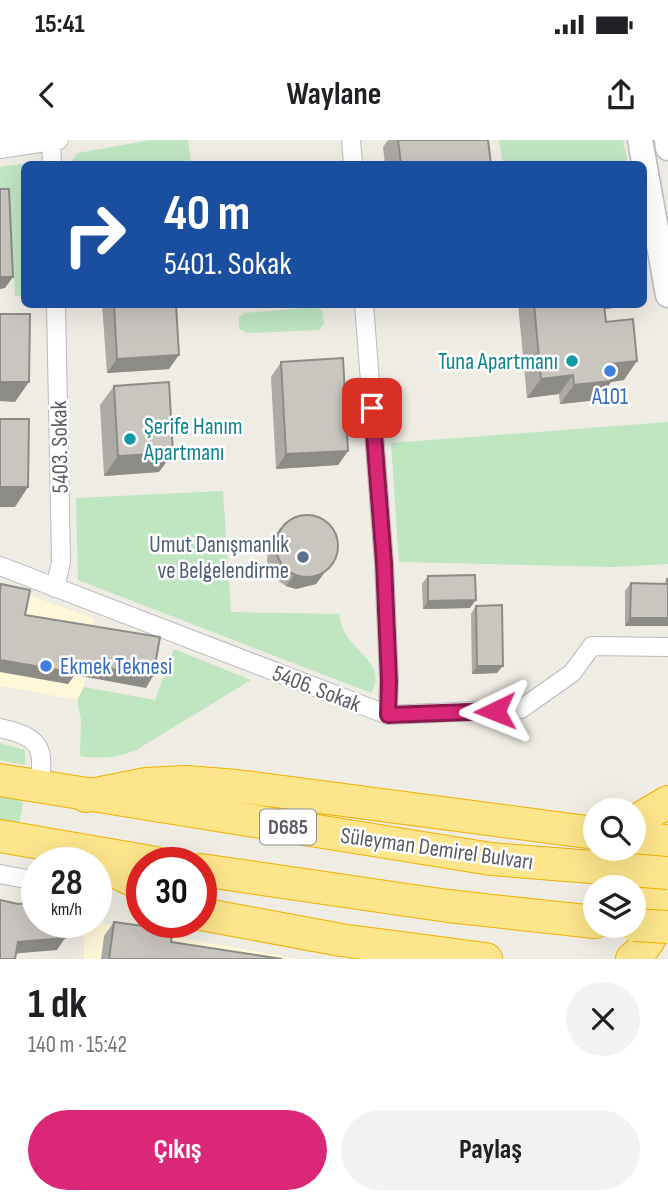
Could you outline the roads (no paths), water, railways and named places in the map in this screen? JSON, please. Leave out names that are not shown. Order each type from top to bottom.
[{"type":"highway","name":"Süleyman Demirel Bulvarı","points":[[0,780],[86,796],[491,859],[668,873]]},
{"type":"highway","points":[[86,796],[146,784],[212,784],[583,831]]},
{"type":"highway","points":[[646,815],[668,802]]},
{"type":"highway","points":[[0,836],[60,847]]},
{"type":"highway","points":[[646,839],[668,841]]},
{"type":"highway","points":[[632,959],[647,944],[654,930],[659,901],[652,873],[645,861]]},
{"type":"highway","points":[[217,872],[387,898],[583,921]]},
{"type":"highway","points":[[217,917],[418,955],[486,959]]},
{"type":"highway","points":[[646,926],[668,927]]},
{"type":"street","points":[[0,149],[54,140],[52,161]]},
{"type":"street","points":[[351,140],[353,161]]},
{"type":"street","points":[[640,140],[644,161]]},
{"type":"street","points":[[667,140],[668,148]]},
{"type":"street","points":[[647,179],[668,295]]},
{"type":"street","name":"5403. Sokak","points":[[55,588],[61,562],[56,308]]},
{"type":"street","points":[[364,308],[384,563],[388,715]]},
{"type":"street","name":"5406. Sokak","points":[[0,566],[388,715],[521,709],[572,673],[592,646],[668,647]]},
{"type":"street","points":[[0,728],[27,736],[38,747],[42,763],[39,788]]},
{"type":"street","points":[[0,874],[21,878]]},
{"type":"place","name":"Tuna Apartmanı","points":[[572,361]]},
{"type":"place","name":"A101","points":[[610,371]]},
{"type":"place","name":"Şerife Hanım Apartmanı","points":[[130,439]]},
{"type":"place","name":"Umut Danışmanlık ve Belgelendirme","points":[[303,557]]},
{"type":"place","name":"Ekmek Teknesi","points":[[46,666]]}]
